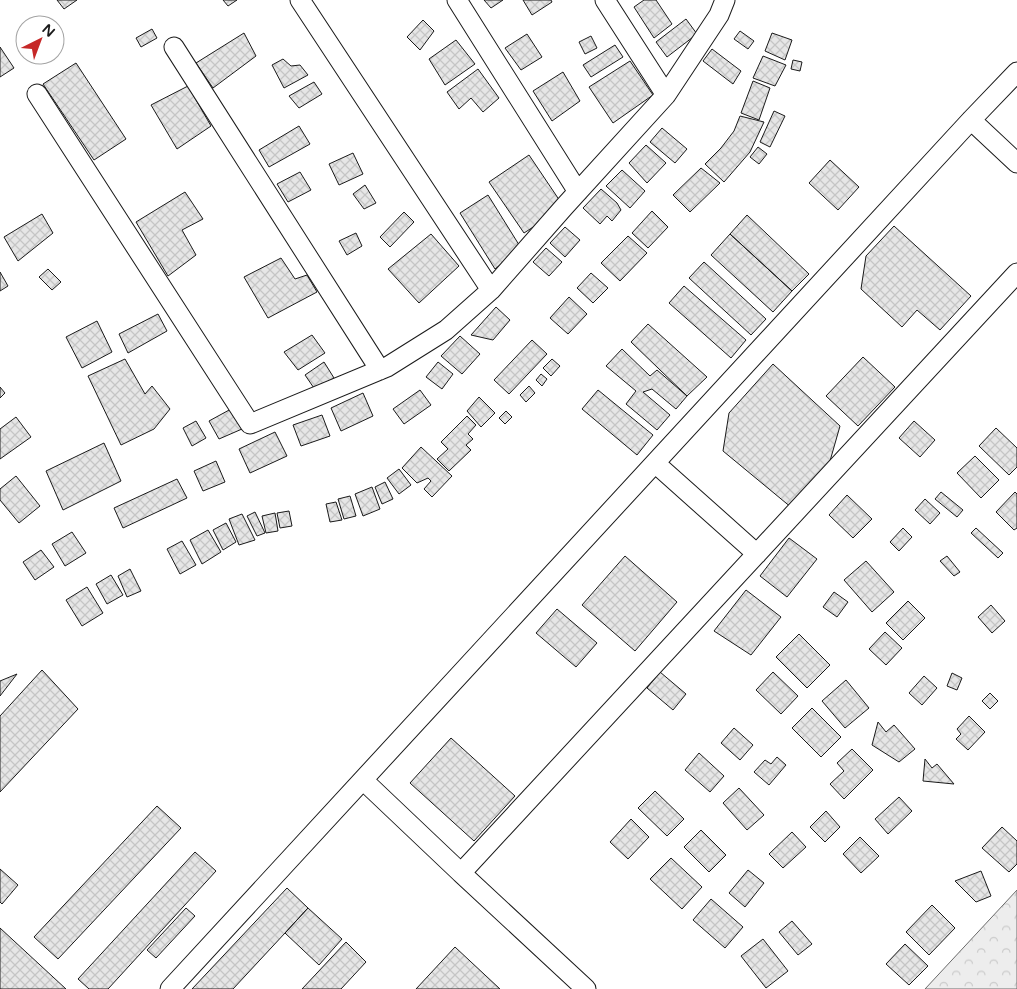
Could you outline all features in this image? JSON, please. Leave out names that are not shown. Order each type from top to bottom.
[{"type":"street","points":[[300,0],[491,290]]},
{"type":"street","points":[[457,0],[578,192]]},
{"type":"street","points":[[604,0],[666,95]]},
{"type":"street","points":[[37,94],[250,424],[387,367],[446,330],[491,290],[666,95],[719,15],[725,0]]},
{"type":"street","points":[[174,48],[380,370]]},
{"type":"street","points":[[170,989],[1017,72]]},
{"type":"street","points":[[971,120],[1017,163]]},
{"type":"street","points":[[461,873],[1017,273]]},
{"type":"street","points":[[655,463],[757,554]]},
{"type":"street","points":[[363,780],[586,989]]},
{"type":"green space","points":[[1017,890],[1017,989],[925,989]]},
{"type":"building","points":[[57,0],[77,0],[64,9]]},
{"type":"building","points":[[223,0],[237,0],[228,6]]},
{"type":"building","points":[[484,0],[503,0],[491,8]]},
{"type":"building","points":[[523,0],[551,0],[552,2],[532,15]]},
{"type":"building","points":[[644,0],[656,0],[672,24],[654,38],[634,7]]},
{"type":"building","points":[[686,19],[697,34],[667,57],[656,42]]},
{"type":"building","points":[[423,20],[434,31],[420,50],[407,37]]},
{"type":"building","points":[[152,29],[157,38],[141,47],[136,38]]},
{"type":"building","points":[[740,31],[754,41],[748,49],[734,39]]},
{"type":"building","points":[[244,33],[256,56],[213,88],[196,63]]},
{"type":"building","points":[[772,33],[792,40],[785,60],[765,51]]},
{"type":"building","points":[[527,34],[542,57],[521,70],[505,48]]},
{"type":"building","points":[[591,36],[597,48],[585,54],[579,42]]},
{"type":"building","points":[[456,40],[475,64],[445,85],[429,59]]},
{"type":"building","points":[[615,45],[623,57],[591,77],[583,65]]},
{"type":"building","points":[[0,47],[14,68],[0,77]]},
{"type":"building","points":[[712,49],[741,71],[733,84],[703,61]]},
{"type":"building","points":[[763,56],[786,65],[775,86],[753,78]]},
{"type":"building","points":[[283,59],[291,66],[300,65],[308,75],[284,88],[272,65]]},
{"type":"building","points":[[793,60],[802,62],[800,71],[791,69]]},
{"type":"building","points":[[630,61],[653,95],[613,123],[589,87]]},
{"type":"building","points":[[76,63],[126,139],[94,160],[43,84]]},
{"type":"building","points":[[478,69],[499,98],[483,112],[471,98],[459,109],[447,92]]},
{"type":"building","points":[[563,72],[580,101],[552,121],[533,91]]},
{"type":"building","points":[[753,81],[770,88],[759,120],[741,113]]},
{"type":"building","points":[[314,82],[322,94],[299,108],[289,96]]},
{"type":"building","points":[[188,86],[211,126],[177,149],[151,105]]},
{"type":"building","points":[[774,111],[785,116],[770,147],[760,142]]},
{"type":"building","points":[[740,116],[764,122],[750,152],[724,182],[705,164],[734,131]]},
{"type":"building","points":[[299,126],[310,144],[269,167],[259,150]]},
{"type":"building","points":[[662,128],[687,149],[675,163],[650,142]]},
{"type":"building","points":[[646,145],[666,163],[647,183],[629,163]]},
{"type":"building","points":[[758,147],[767,154],[759,164],[750,157]]},
{"type":"building","points":[[353,153],[363,174],[339,185],[329,164]]},
{"type":"building","points":[[529,155],[564,207],[524,233],[489,182]]},
{"type":"building","points":[[830,160],[859,187],[838,210],[809,183]]},
{"type":"building","points":[[701,168],[720,183],[690,212],[673,195]]},
{"type":"building","points":[[622,170],[645,191],[630,208],[606,186]]},
{"type":"building","points":[[300,172],[311,190],[288,202],[277,184]]},
{"type":"building","points":[[365,185],[376,203],[364,209],[353,194]]},
{"type":"building","points":[[601,189],[617,203],[621,210],[612,221],[607,216],[600,224],[583,208]]},
{"type":"building","points":[[185,192],[203,219],[182,230],[196,255],[168,276],[136,222]]},
{"type":"building","points":[[488,195],[521,248],[495,269],[460,213]]},
{"type":"building","points":[[652,211],[668,227],[648,248],[632,233]]},
{"type":"building","points":[[404,212],[414,222],[390,247],[380,237]]},
{"type":"building","points":[[42,214],[53,233],[18,261],[4,237]]},
{"type":"building","points":[[747,215],[809,274],[792,291],[730,234]]},
{"type":"building","points":[[894,226],[971,296],[940,330],[917,310],[902,327],[861,289],[866,256]]},
{"type":"building","points":[[565,227],[580,240],[565,257],[550,243]]},
{"type":"building","points":[[356,233],[362,246],[347,255],[339,241]]},
{"type":"building","points":[[431,234],[459,266],[419,303],[388,269]]},
{"type":"building","points":[[730,234],[792,291],[773,312],[711,255]]},
{"type":"building","points":[[628,236],[647,253],[620,281],[601,263]]},
{"type":"building","points":[[546,248],[562,262],[549,276],[533,262]]},
{"type":"building","points":[[281,258],[295,279],[307,275],[317,292],[268,318],[244,277]]},
{"type":"building","points":[[704,262],[766,319],[751,335],[689,278]]},
{"type":"building","points":[[48,269],[61,282],[52,290],[39,277]]},
{"type":"building","points":[[0,272],[8,286],[0,291]]},
{"type":"building","points":[[591,273],[608,288],[593,303],[577,288]]},
{"type":"building","points":[[684,286],[746,340],[731,358],[669,303]]},
{"type":"building","points":[[569,297],[587,314],[568,334],[550,318]]},
{"type":"building","points":[[496,307],[510,320],[493,340],[471,335]]},
{"type":"building","points":[[158,314],[167,331],[128,353],[119,334]]},
{"type":"building","points":[[97,321],[112,352],[82,368],[66,337]]},
{"type":"building","points":[[648,324],[707,377],[687,396],[631,342]]},
{"type":"building","points":[[312,335],[325,353],[298,370],[284,352]]},
{"type":"building","points":[[460,336],[480,354],[462,374],[441,356]]},
{"type":"building","points":[[532,340],[547,354],[509,394],[494,380]]},
{"type":"building","points":[[622,349],[650,376],[657,370],[687,396],[676,409],[652,389],[643,392],[670,415],[657,430],[626,404],[636,391],[606,366]]},
{"type":"building","points":[[863,357],[895,387],[858,426],[826,396]]},
{"type":"building","points":[[125,359],[145,394],[152,386],[170,409],[154,429],[121,445],[88,376]]},
{"type":"building","points":[[552,359],[560,366],[551,376],[543,368]]},
{"type":"building","points":[[324,362],[334,378],[316,391],[305,375]]},
{"type":"building","points":[[438,362],[453,374],[442,389],[426,377]]},
{"type":"building","points":[[773,364],[840,426],[830,461],[792,508],[723,451],[729,413]]},
{"type":"building","points":[[541,374],[547,379],[542,386],[536,380]]},
{"type":"building","points":[[529,386],[535,393],[526,402],[520,395]]},
{"type":"building","points":[[0,387],[5,393],[0,398]]},
{"type":"building","points":[[420,390],[431,405],[404,424],[393,409]]},
{"type":"building","points":[[598,390],[653,435],[637,455],[582,409]]},
{"type":"building","points":[[363,393],[373,416],[341,431],[331,408]]},
{"type":"building","points":[[479,397],[495,413],[481,427],[467,411]]},
{"type":"building","points":[[231,409],[242,429],[219,439],[209,421]]},
{"type":"building","points":[[506,411],[512,417],[505,424],[499,418]]},
{"type":"building","points":[[322,415],[330,436],[301,446],[293,425]]},
{"type":"building","points":[[467,416],[476,425],[468,434],[473,439],[466,445],[471,450],[449,471],[437,459],[448,449],[441,442]]},
{"type":"building","points":[[16,417],[31,437],[0,459],[0,429]]},
{"type":"building","points":[[196,421],[206,438],[192,446],[183,428]]},
{"type":"building","points":[[914,421],[935,440],[920,457],[899,438]]},
{"type":"building","points":[[996,428],[1017,448],[1017,467],[1009,475],[979,446]]},
{"type":"building","points":[[275,432],[287,456],[250,473],[239,449]]},
{"type":"building","points":[[104,443],[121,481],[63,510],[46,471]]},
{"type":"building","points":[[421,447],[452,476],[432,497],[424,489],[431,481],[428,478],[417,483],[402,468]]},
{"type":"building","points":[[975,456],[999,480],[981,498],[957,473]]},
{"type":"building","points":[[216,461],[225,482],[203,491],[194,471]]},
{"type":"building","points":[[399,469],[411,485],[399,494],[387,478]]},
{"type":"building","points":[[16,476],[40,506],[19,523],[0,500],[0,489]]},
{"type":"building","points":[[177,479],[187,498],[123,528],[114,508]]},
{"type":"building","points":[[385,482],[393,499],[382,504],[375,487]]},
{"type":"building","points":[[372,487],[380,509],[363,516],[355,494]]},
{"type":"building","points":[[941,492],[963,510],[957,517],[935,499]]},
{"type":"building","points":[[1015,492],[1017,494],[1017,528],[1014,530],[996,512]]},
{"type":"building","points":[[847,495],[872,519],[853,538],[829,515]]},
{"type":"building","points":[[350,496],[356,516],[344,519],[338,499]]},
{"type":"building","points":[[925,499],[940,513],[930,524],[915,510]]},
{"type":"building","points":[[336,502],[342,520],[330,522],[326,504]]},
{"type":"building","points":[[289,511],[292,526],[280,528],[277,513]]},
{"type":"building","points":[[255,512],[265,533],[257,536],[247,516]]},
{"type":"building","points":[[275,513],[278,531],[266,533],[262,516]]},
{"type":"building","points":[[242,514],[255,540],[239,545],[229,519]]},
{"type":"building","points":[[226,523],[236,542],[223,550],[213,530]]},
{"type":"building","points":[[903,528],[912,537],[899,551],[890,542]]},
{"type":"building","points":[[976,528],[1003,553],[998,558],[971,533]]},
{"type":"building","points":[[208,530],[221,552],[202,564],[190,540]]},
{"type":"building","points":[[72,532],[86,553],[65,566],[52,544]]},
{"type":"building","points":[[789,538],[817,559],[787,597],[760,576]]},
{"type":"building","points":[[182,541],[196,565],[180,574],[167,549]]},
{"type":"building","points":[[41,550],[54,567],[35,580],[23,562]]},
{"type":"building","points":[[625,556],[677,602],[635,651],[582,605]]},
{"type":"building","points":[[947,556],[960,572],[954,576],[940,561]]},
{"type":"building","points":[[866,561],[894,592],[872,612],[844,580]]},
{"type":"building","points":[[130,569],[141,591],[127,597],[118,576]]},
{"type":"building","points":[[111,575],[123,595],[107,604],[96,584]]},
{"type":"building","points":[[87,587],[103,613],[82,626],[66,600]]},
{"type":"building","points":[[746,590],[781,617],[751,655],[714,631]]},
{"type":"building","points":[[834,592],[848,602],[837,617],[823,607]]},
{"type":"building","points":[[908,601],[925,618],[903,640],[886,623]]},
{"type":"building","points":[[991,605],[1005,621],[992,633],[978,617]]},
{"type":"building","points":[[557,609],[597,643],[576,667],[536,633]]},
{"type":"building","points":[[885,632],[902,648],[886,665],[869,649]]},
{"type":"building","points":[[799,634],[830,665],[807,688],[776,657]]},
{"type":"building","points":[[42,670],[78,709],[0,792],[0,716]]},
{"type":"building","points":[[660,672],[686,694],[673,710],[647,688]]},
{"type":"building","points":[[773,672],[798,696],[781,714],[756,690]]},
{"type":"building","points":[[952,673],[962,678],[957,690],[947,686]]},
{"type":"building","points":[[17,674],[0,696],[0,681]]},
{"type":"building","points":[[924,676],[937,688],[922,705],[909,693]]},
{"type":"building","points":[[846,680],[869,708],[845,728],[822,701]]},
{"type":"building","points":[[990,693],[998,701],[990,709],[982,701]]},
{"type":"building","points":[[812,708],[841,737],[821,757],[792,728]]},
{"type":"building","points":[[969,716],[985,732],[968,750],[956,739],[961,734],[957,729]]},
{"type":"building","points":[[878,722],[886,732],[894,725],[915,749],[899,762],[872,745]]},
{"type":"building","points":[[734,728],[753,745],[740,760],[721,743]]},
{"type":"building","points":[[451,738],[515,796],[474,841],[410,783]]},
{"type":"building","points":[[852,749],[873,770],[844,799],[830,784],[844,771],[837,763]]},
{"type":"building","points":[[699,753],[724,776],[710,792],[685,770]]},
{"type":"building","points":[[777,757],[786,765],[769,785],[754,772],[765,760],[771,764]]},
{"type":"building","points":[[925,759],[932,768],[937,764],[954,784],[923,781]]},
{"type":"building","points":[[739,788],[764,815],[747,830],[723,803]]},
{"type":"building","points":[[655,791],[684,819],[667,836],[638,808]]},
{"type":"building","points":[[899,797],[912,811],[888,834],[875,819]]},
{"type":"building","points":[[157,806],[181,828],[58,959],[34,937]]},
{"type":"building","points":[[826,811],[840,827],[825,842],[810,827]]},
{"type":"building","points":[[631,819],[649,837],[628,859],[610,842]]},
{"type":"building","points":[[1002,827],[1017,841],[1017,864],[1009,872],[982,848]]},
{"type":"building","points":[[701,830],[726,855],[709,872],[684,847]]},
{"type":"building","points":[[792,832],[806,847],[783,868],[769,854]]},
{"type":"building","points":[[860,837],[879,856],[861,873],[843,854]]},
{"type":"building","points":[[195,852],[216,871],[108,989],[89,989],[78,979]]},
{"type":"building","points":[[671,858],[702,887],[682,909],[650,879]]},
{"type":"building","points":[[0,869],[18,885],[2,904],[0,902]]},
{"type":"building","points":[[748,870],[764,883],[745,907],[729,893]]},
{"type":"building","points":[[981,871],[991,896],[976,902],[955,881]]},
{"type":"building","points":[[287,888],[308,908],[233,989],[192,989]]},
{"type":"building","points":[[711,899],[743,927],[725,948],[693,920]]},
{"type":"building","points":[[932,905],[955,928],[929,955],[906,932]]},
{"type":"building","points":[[186,908],[195,916],[156,958],[147,950]]},
{"type":"building","points":[[308,908],[342,939],[319,965],[285,933]]},
{"type":"building","points":[[792,921],[812,944],[798,955],[779,932]]},
{"type":"building","points":[[0,928],[66,989],[0,989]]},
{"type":"building","points":[[763,939],[788,971],[766,988],[741,956]]},
{"type":"building","points":[[346,942],[366,962],[341,989],[302,989]]},
{"type":"building","points":[[905,944],[928,966],[909,985],[886,964]]},
{"type":"building","points":[[455,947],[500,989],[416,989]]}]
